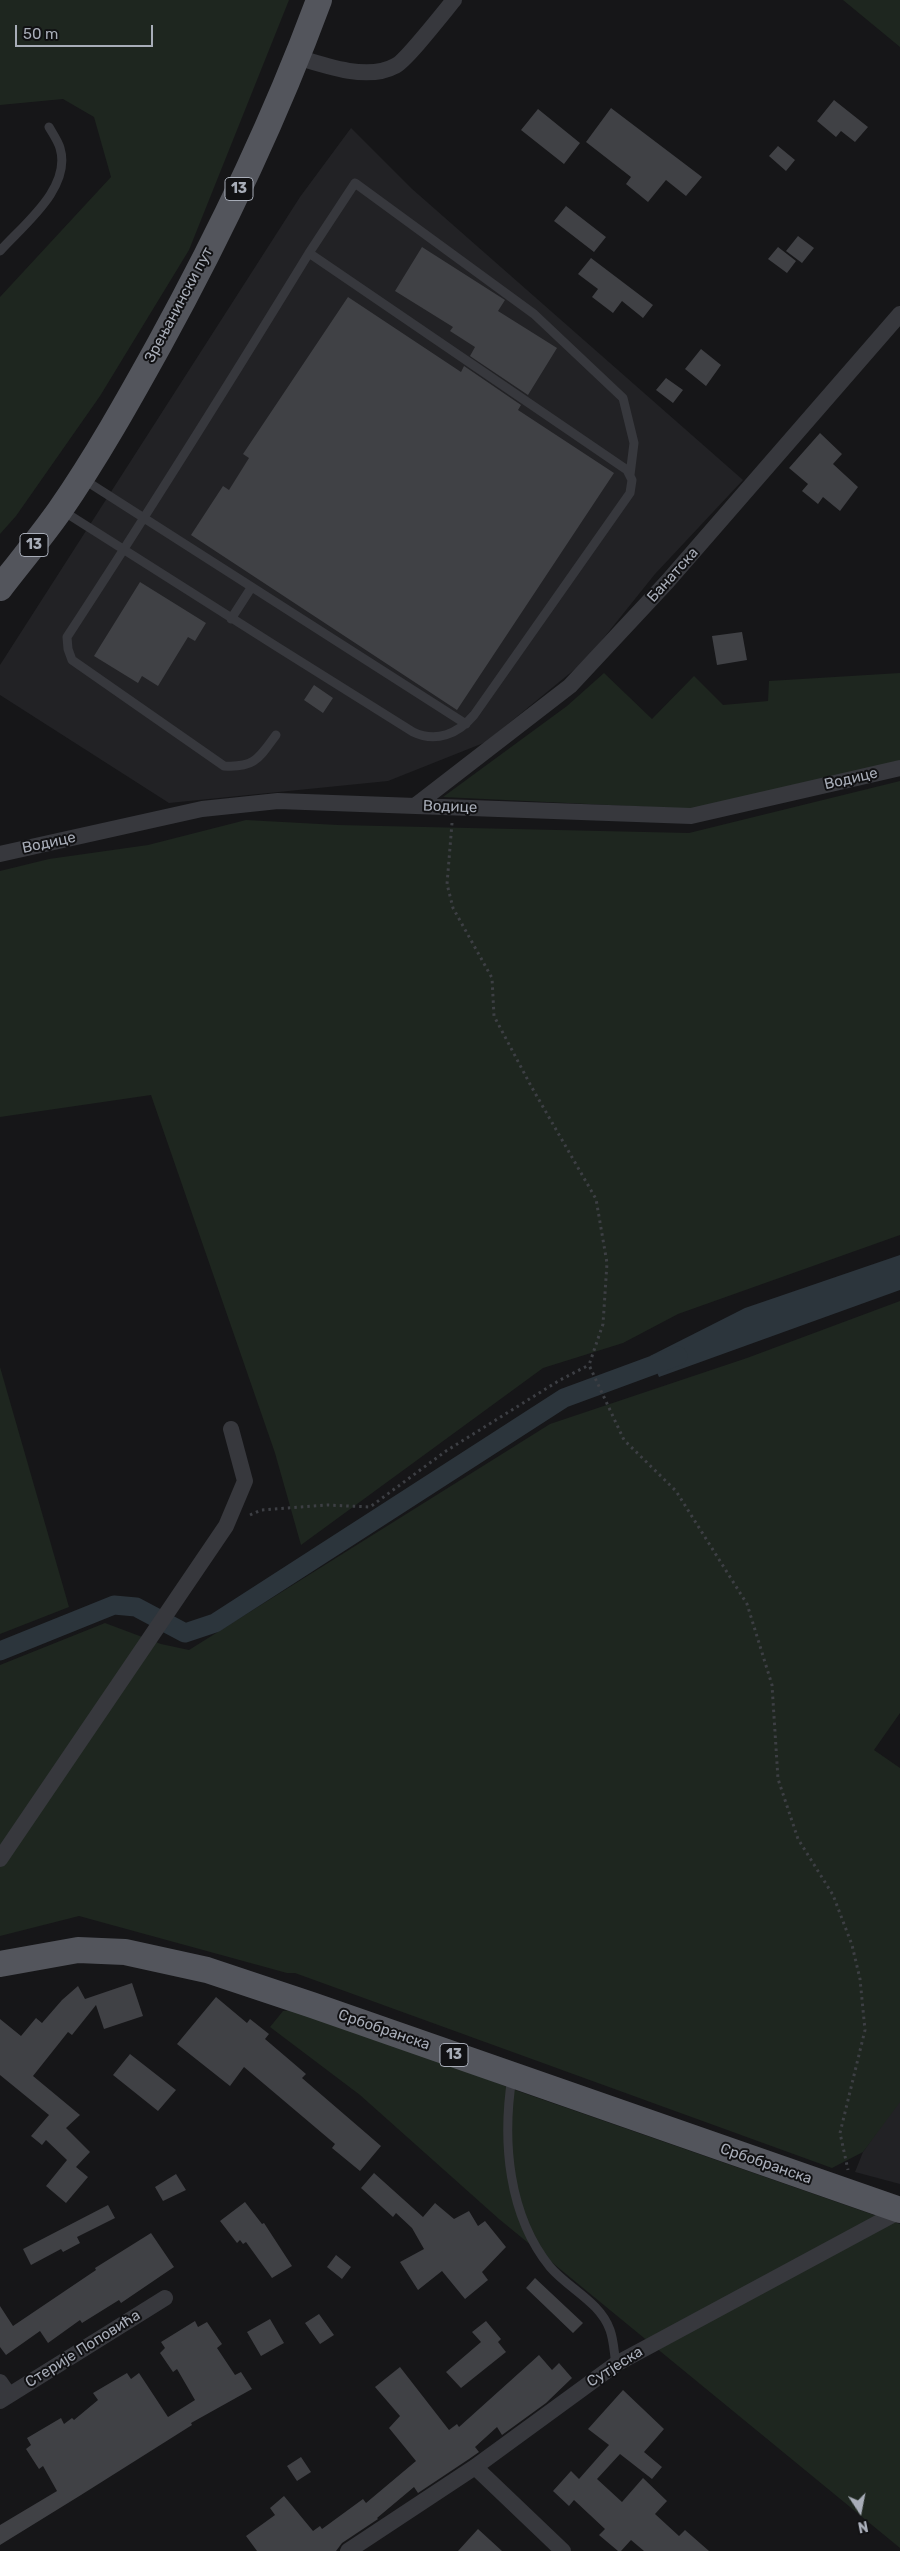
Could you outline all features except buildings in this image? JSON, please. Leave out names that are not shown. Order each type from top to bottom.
[{"type":"main road","name":"Зрењанински пут","points":[[0,588],[60,510],[143,374],[205,258],[298,57],[318,0]]},
{"type":"main road","name":"Србобранска","points":[[0,1964],[78,1950],[125,1952],[207,1970],[900,2210]]},
{"type":"street","points":[[298,57],[336,70],[366,72],[396,66],[454,0]]},
{"type":"street","name":"Банатска","points":[[416,805],[570,686],[667,582],[900,314]]},
{"type":"street","name":"Водице","points":[[0,854],[212,808],[278,801],[690,816],[900,768]]},
{"type":"street","points":[[0,1859],[226,1526],[245,1481],[231,1430]]},
{"type":"street","name":"Сутјеска","points":[[348,2551],[475,2467],[616,2364],[900,2210]]},
{"type":"street","name":"Стерије Поповића","points":[[3,2392],[165,2298]]},
{"type":"street","points":[[475,2467],[563,2551]]},
{"type":"lane","points":[[0,251],[48,197],[57,182],[61,160],[60,148],[49,127]]},
{"type":"lane","points":[[60,510],[124,550],[232,619],[421,736],[439,737],[466,724],[630,493],[632,487],[630,475],[634,443],[623,398],[534,314],[355,183],[309,253],[124,550],[67,637],[68,649],[72,660],[224,766],[238,767],[257,761],[276,735]]},
{"type":"lane","points":[[309,253],[627,470],[630,475]]},
{"type":"lane","points":[[80,478],[466,724]]},
{"type":"lane","points":[[232,619],[251,588]]},
{"type":"lane","points":[[512,2075],[508,2133],[511,2175],[518,2205],[532,2238],[550,2266],[573,2290],[598,2310],[606,2320],[613,2338],[616,2364]]},
{"type":"path","points":[[226,1526],[261,1510],[327,1505],[370,1507],[446,1450],[560,1380],[589,1365],[603,1324],[607,1263],[596,1199],[531,1086],[494,1016],[492,978],[453,908],[447,884],[454,807]]},
{"type":"path","points":[[589,1365],[624,1440],[676,1491],[747,1604],[772,1685],[778,1779],[798,1839],[833,1895],[852,1945],[860,1979],[865,2030],[840,2133],[854,2195]]},
{"type":"shaded area","points":[[0,0],[289,0],[189,250],[100,396],[16,516],[0,534],[0,297],[111,177],[94,117],[63,99],[0,105]]},
{"type":"shaded area","points":[[843,0],[900,0],[900,47]]},
{"type":"shaded area","points":[[351,128],[411,188],[743,480],[655,574],[586,660],[486,742],[388,781],[169,803],[0,695],[0,665],[300,197]]},
{"type":"shaded area","points":[[604,673],[652,719],[694,676],[723,705],[768,701],[769,681],[900,673],[900,764],[691,809],[443,797],[567,706]]},
{"type":"shaded area","points":[[900,781],[900,1235],[678,1314],[623,1343],[543,1368],[301,1545],[275,1453],[151,1095],[0,1117],[0,871],[49,859],[148,845],[246,820],[338,825],[689,833]]},
{"type":"shaded area","points":[[900,1255],[900,1290],[659,1377],[650,1356],[745,1308]]},
{"type":"shaded area","points":[[900,1301],[900,1713],[874,1750],[900,1768],[900,2102],[863,2152],[832,2168],[295,1973],[287,1973],[79,1916],[0,1936],[0,1665],[105,1623],[161,1644],[189,1650],[550,1424],[747,1358]]},
{"type":"shaded area","points":[[0,1367],[69,1607],[0,1634]]},
{"type":"shaded area","points":[[301,2009],[518,2091],[900,2224],[900,2548],[499,2219],[360,2095],[270,2027],[283,2011]]},
{"type":"shaded area","points":[[900,2099],[900,2184],[855,2172],[863,2152]]},
{"type":"waterway","points":[[0,1651],[114,1605],[136,1607],[185,1633],[215,1623],[564,1398],[678,1356]]}]
